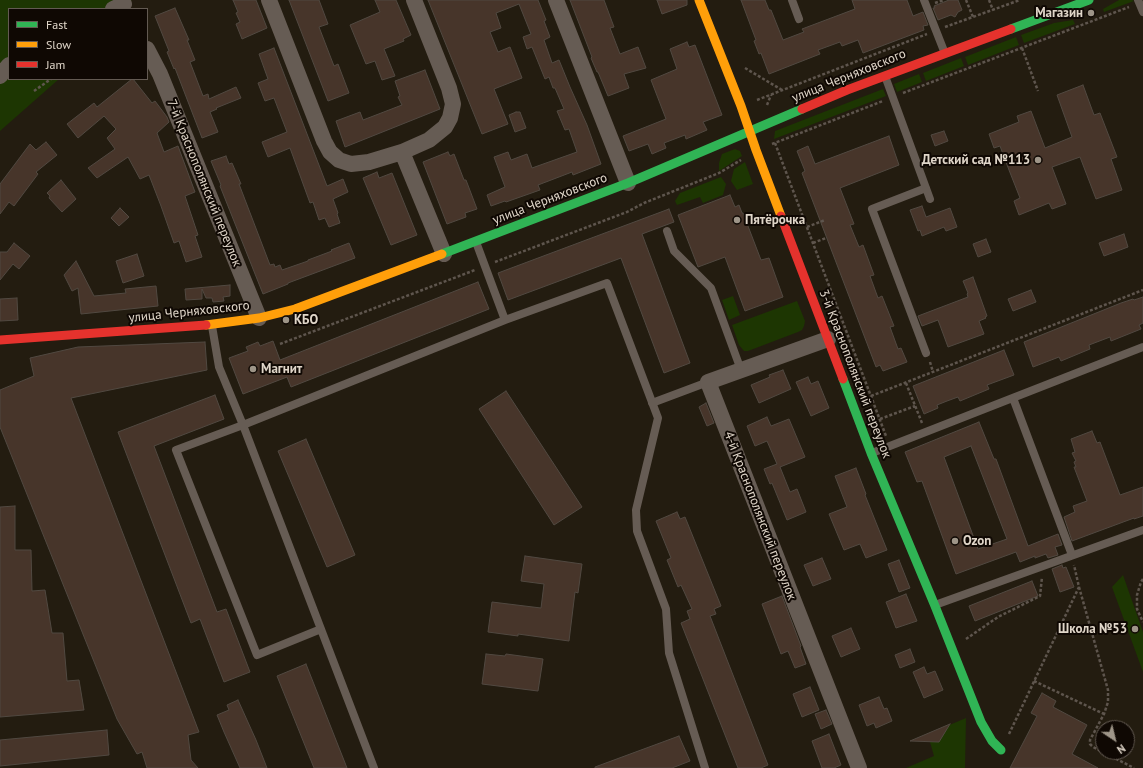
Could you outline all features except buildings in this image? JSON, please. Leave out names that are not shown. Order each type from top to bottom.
[{"type":"main road","name":"3-й Краснополянский переулок","points":[[699,0],[741,106],[749,131],[871,453],[951,645],[984,729],[992,741],[1001,750]]},
{"type":"main road","name":"улица Черняховского","points":[[0,340],[212,325],[259,318],[309,304],[476,242],[628,183],[847,90],[1087,0]]},
{"type":"street","points":[[269,0],[324,141],[330,152],[339,160],[351,164],[369,162],[402,152],[429,140],[445,127],[450,118],[453,104],[449,88],[414,0]]},
{"type":"street","points":[[556,0],[628,183]]},
{"type":"street","name":"7-й Краснополянский переулок","points":[[148,51],[160,74],[259,318]]},
{"type":"street","points":[[0,76],[8,66]]},
{"type":"street","points":[[402,152],[444,254]]},
{"type":"street","points":[[708,382],[828,339]]},
{"type":"street","name":"4-й Краснополянский переулок","points":[[708,382],[859,768]]},
{"type":"lane","points":[[792,0],[799,19]]},
{"type":"lane","points":[[924,0],[944,53]]},
{"type":"lane","points":[[1138,0],[1143,12]]},
{"type":"lane","points":[[885,76],[930,199]]},
{"type":"lane","points":[[926,188],[872,209],[926,353]]},
{"type":"lane","points":[[667,232],[674,251],[711,288],[741,370]]},
{"type":"lane","points":[[476,242],[505,320]]},
{"type":"lane","points":[[320,629],[257,655],[176,450],[243,425],[505,320],[606,283],[658,418],[636,510],[637,531],[666,609],[669,653],[705,768]]},
{"type":"lane","points":[[212,325],[219,367],[243,425],[374,768]]},
{"type":"lane","points":[[871,453],[1143,347]]},
{"type":"lane","points":[[652,403],[708,382]]},
{"type":"lane","points":[[1013,398],[1072,555]]},
{"type":"lane","points":[[935,606],[1143,530]]},
{"type":"path","points":[[966,0],[973,17]]},
{"type":"path","points":[[989,0],[993,10]]},
{"type":"path","points":[[741,106],[1013,1],[1020,0]]},
{"type":"path","points":[[1022,48],[1038,91]]},
{"type":"path","points":[[739,64],[783,90]]},
{"type":"path","points":[[34,91],[50,80]]},
{"type":"path","points":[[775,143],[890,446]]},
{"type":"path","points":[[280,344],[627,212],[634,207],[659,197]]},
{"type":"path","points":[[807,227],[825,220]]},
{"type":"path","points":[[813,243],[826,238]]},
{"type":"path","points":[[852,404],[1143,290]]},
{"type":"path","points":[[906,383],[925,432]]},
{"type":"path","points":[[880,419],[915,406]]},
{"type":"path","points":[[1072,555],[1079,587],[1108,690],[1108,702],[1104,714],[1090,740],[1090,744],[1134,768]]},
{"type":"path","points":[[951,645],[963,640],[1001,616],[1040,596],[1042,576],[1051,563]]},
{"type":"path","points":[[1143,579],[1137,595],[1137,609],[1143,622]]},
{"type":"path","points":[[1001,750],[1079,587]]},
{"type":"path","points":[[1034,681],[1104,714]]},
{"type":"green space","points":[[0,0],[132,0],[123,6],[123,8],[8,8],[8,80],[58,80],[0,131]]},
{"type":"green space","points":[[1119,0],[1134,1],[1104,12],[1103,9]]},
{"type":"green space","points":[[1073,20],[1075,24],[1024,43],[1021,35],[1054,23]]},
{"type":"green space","points":[[1016,37],[1019,45],[968,65],[965,57]]},
{"type":"green space","points":[[961,58],[964,66],[926,81],[923,73]]},
{"type":"green space","points":[[919,74],[922,82],[897,92],[894,84]]},
{"type":"green space","points":[[883,89],[886,96],[774,139],[775,131]]},
{"type":"green space","points":[[735,149],[740,151],[742,156],[719,171],[719,163],[722,154]]},
{"type":"green space","points":[[745,162],[753,184],[737,190],[731,181],[734,169]]},
{"type":"green space","points":[[721,177],[726,184],[723,195],[703,203],[700,197],[677,205],[675,201],[680,193]]},
{"type":"green space","points":[[733,296],[740,315],[729,320],[722,300]]},
{"type":"green space","points":[[797,301],[805,321],[802,330],[748,351],[744,351],[739,345],[732,325]]},
{"type":"green space","points":[[1123,575],[1143,632],[1143,672],[1112,587]]},
{"type":"green space","points":[[966,718],[965,768],[906,768],[934,756],[930,742],[939,742],[943,735],[940,729]]},
{"type":"traffic: fast","points":[[1011,29],[1089,0]]},
{"type":"traffic: fast","points":[[442,254],[628,183],[802,109]]},
{"type":"traffic: fast","points":[[843,379],[871,453],[935,606],[981,722],[992,741],[1001,750]]},
{"type":"traffic: slow","points":[[699,0],[741,106],[781,216]]},
{"type":"traffic: slow","points":[[206,325],[259,318],[295,309],[442,254]]},
{"type":"traffic: jam","points":[[802,109],[847,90],[1011,29]]},
{"type":"traffic: jam","points":[[781,216],[843,379]]},
{"type":"traffic: jam","points":[[0,340],[206,325]]},
{"type":"place","name":"Магазин","points":[[1091,13]]},
{"type":"place","name":"Детский сад №113","points":[[1038,160]]},
{"type":"place","name":"Пятёрочка","points":[[737,220]]},
{"type":"place","name":"КБО","points":[[286,320]]},
{"type":"place","name":"Магнит","points":[[253,369]]},
{"type":"place","name":"Ozon","points":[[955,541]]},
{"type":"place","name":"Школа №53","points":[[1135,629]]}]
